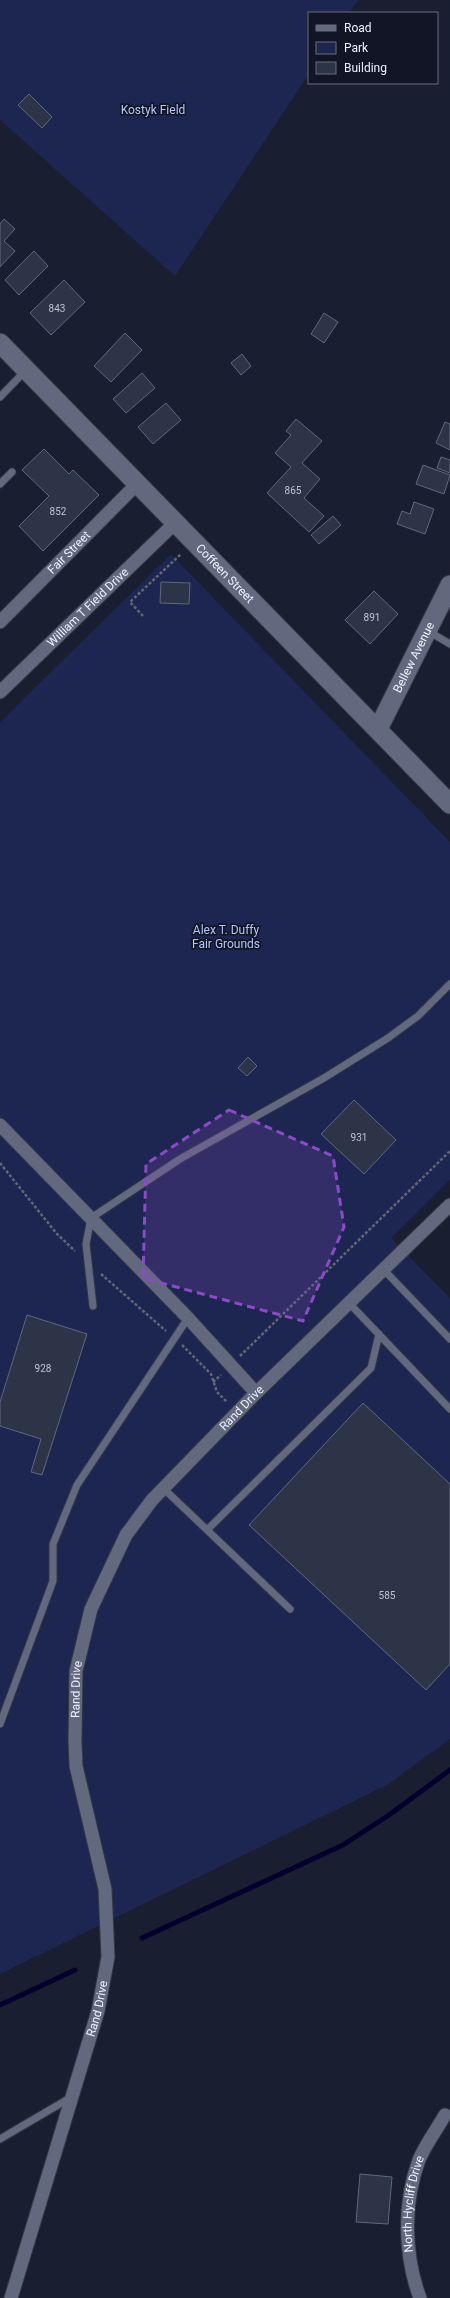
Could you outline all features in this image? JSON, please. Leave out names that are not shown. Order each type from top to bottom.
[{"type":"main road","name":"Coffeen Street","points":[[0,343],[450,804]]},
{"type":"main road","name":"Bellew Avenue","points":[[378,729],[450,585]]},
{"type":"street","name":"Fair Street","points":[[2,616],[138,483]]},
{"type":"street","name":"William T Field Drive","points":[[0,692],[176,522]]},
{"type":"street","points":[[0,1125],[188,1318],[256,1393]]},
{"type":"street","name":"Rand Drive","points":[[11,2298],[98,2011],[108,1957],[105,1889],[76,1766],[76,1671],[91,1608],[104,1578],[126,1535],[152,1500],[256,1393],[450,1205]]},
{"type":"street","name":"North Hycliff Drive","points":[[420,2298],[407,2229],[410,2190],[420,2159],[445,2115]]},
{"type":"lane","points":[[0,397],[26,370]]},
{"type":"lane","points":[[0,484],[12,472]]},
{"type":"lane","points":[[427,631],[450,644]]},
{"type":"lane","points":[[93,1306],[86,1244],[91,1218],[180,1159],[324,1078],[388,1038],[418,1016],[450,984]]},
{"type":"lane","points":[[384,1270],[450,1339]]},
{"type":"lane","points":[[349,1303],[450,1408]]},
{"type":"lane","points":[[0,1724],[53,1581],[53,1544],[77,1485],[188,1318]]},
{"type":"lane","points":[[207,1530],[371,1368],[379,1334]]},
{"type":"lane","points":[[163,1488],[290,1609]]},
{"type":"lane","points":[[0,2139],[72,2097]]},
{"type":"path","points":[[143,616],[130,602],[195,542]]},
{"type":"path","points":[[214,1382],[450,1151]]},
{"type":"path","points":[[0,1163],[57,1234],[88,1264],[174,1338],[211,1374],[216,1392],[238,1412]]},
{"type":"highlighted area","points":[[229,1110],[333,1156],[344,1227],[303,1321],[143,1278],[146,1164]]},
{"type":"green space","name":"Kostyk Field","points":[[0,0],[358,0],[350,12],[308,12],[308,76],[175,276],[0,120]]},
{"type":"green space","name":"Alex T. Duffy Fair Grounds","points":[[171,554],[450,842],[450,1180],[391,1238],[450,1298],[450,1739],[387,1785],[0,1974],[0,722]]},
{"type":"building","points":[[29,94],[52,117],[42,128],[18,105]]},
{"type":"building","points":[[4,219],[15,229],[4,241],[15,251],[0,267],[0,224]]},
{"type":"building","points":[[34,251],[48,266],[19,295],[5,280]]},
{"type":"building","points":[[64,280],[85,302],[51,335],[30,313]]},
{"type":"building","points":[[324,313],[338,322],[324,343],[311,334]]},
{"type":"building","points":[[125,333],[142,350],[111,382],[94,366]]},
{"type":"building","points":[[242,354],[251,366],[241,375],[231,363]]},
{"type":"building","points":[[142,373],[155,388],[126,413],[113,399]]},
{"type":"building","points":[[166,403],[181,420],[153,444],[138,427]]},
{"type":"building","points":[[296,419],[322,441],[302,463],[320,479],[304,498],[324,516],[309,532],[267,493],[291,467],[275,453],[291,435],[286,431]]},
{"type":"building","points":[[445,422],[450,424],[450,450],[436,443]]},
{"type":"building","points":[[44,449],[69,474],[73,470],[99,495],[43,551],[19,526],[49,496],[22,470]]},
{"type":"building","points":[[441,457],[450,460],[450,473],[437,468]]},
{"type":"building","points":[[423,465],[450,475],[444,494],[416,484]]},
{"type":"building","points":[[414,502],[434,509],[425,534],[397,524],[402,511],[410,514]]},
{"type":"building","points":[[333,516],[341,525],[319,544],[311,535]]},
{"type":"building","points":[[161,582],[190,583],[189,604],[160,603]]},
{"type":"building","points":[[374,591],[398,614],[370,644],[345,620]]},
{"type":"building","points":[[248,1057],[257,1066],[247,1076],[238,1068]]},
{"type":"building","points":[[354,1100],[396,1140],[364,1174],[321,1134]]},
{"type":"building","points":[[27,1315],[87,1334],[42,1475],[31,1472],[41,1439],[0,1426],[0,1402]]},
{"type":"building","points":[[363,1403],[450,1484],[450,1664],[426,1690],[249,1525]]},
{"type":"building","points":[[360,2174],[392,2177],[388,2224],[356,2222]]},
{"type":"waterway","points":[[142,1938],[343,1845],[389,1815],[450,1770]]},
{"type":"waterway","points":[[0,2005],[75,1970]]}]
